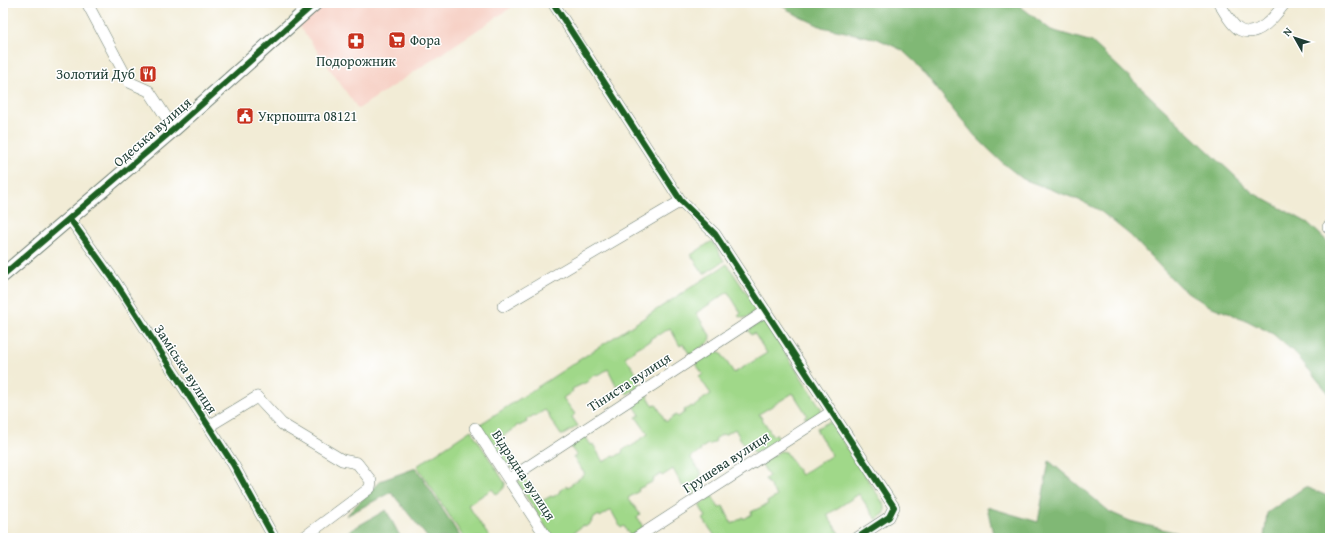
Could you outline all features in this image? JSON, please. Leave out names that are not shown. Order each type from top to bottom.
[{"type":"street","points":[[87,3],[130,82],[149,91],[174,129]]},
{"type":"street","name":"Одеська вулиця","points":[[3,275],[174,129],[315,3]]},
{"type":"street","points":[[553,3],[681,201],[715,234],[894,507],[889,517],[857,538]]},
{"type":"street","points":[[1219,3],[1228,17],[1240,30],[1248,32],[1266,26],[1284,3]]},
{"type":"street","points":[[504,306],[681,201]]},
{"type":"street","name":"Заміська вулиця","points":[[70,219],[116,283],[234,464],[274,538]]},
{"type":"street","name":"Тіниста вулиця","points":[[509,479],[766,311]]},
{"type":"street","points":[[209,426],[257,397],[282,424],[342,460],[357,463],[371,481],[370,488],[303,538]]},
{"type":"street","name":"Грушева вулиця","points":[[636,538],[832,412]]},
{"type":"street","name":"Відрадна вулиця","points":[[475,428],[547,538]]},
{"type":"shaded area","points":[[324,3],[518,3],[358,109],[299,25]]},
{"type":"green space","points":[[777,3],[1016,3],[1051,30],[1092,42],[1253,193],[1308,223],[1330,244],[1330,395],[1296,354],[1273,334],[1244,319],[1207,305],[1180,287],[1130,235],[1099,210],[1079,200],[1023,179],[1004,164],[975,136],[916,63],[902,50],[878,39],[822,27]]},
{"type":"green space","points":[[712,241],[724,261],[704,274],[691,255]]},
{"type":"green space","points":[[727,264],[755,306],[752,315],[743,318],[738,316],[741,313],[728,292],[696,313],[711,337],[709,342],[690,355],[683,344],[680,346],[670,328],[659,335],[658,334],[625,357],[637,374],[634,376],[641,386],[627,394],[621,385],[617,387],[608,369],[597,376],[596,374],[588,379],[589,381],[572,389],[573,391],[563,398],[575,414],[572,417],[578,426],[561,435],[545,410],[535,416],[534,415],[526,420],[527,422],[519,426],[518,425],[501,438],[513,455],[509,457],[514,464],[512,468],[505,466],[479,425]]},
{"type":"green space","points":[[761,322],[766,323],[821,408],[821,411],[811,418],[804,417],[807,415],[793,393],[759,414],[773,436],[776,434],[778,439],[755,454],[749,445],[745,447],[735,429],[715,439],[716,441],[709,445],[708,444],[700,449],[701,451],[690,457],[702,474],[699,476],[705,486],[692,495],[686,485],[683,487],[673,469],[662,476],[661,474],[653,479],[654,481],[638,489],[639,491],[628,498],[640,514],[637,517],[643,527],[630,536],[624,526],[621,528],[611,510],[600,517],[599,515],[591,520],[592,522],[585,527],[583,525],[567,538],[553,538],[518,484],[519,480],[523,476],[529,485],[531,484],[540,502],[551,496],[553,497],[560,492],[559,491],[567,486],[568,487],[585,474],[573,457],[577,456],[570,446],[585,436],[591,445],[593,444],[603,462],[614,456],[615,457],[648,434],[636,417],[640,415],[633,404],[647,395],[653,405],[656,404],[666,422],[676,415],[678,417],[685,412],[684,410],[701,402],[700,401],[711,394],[699,377],[703,374],[695,363],[716,350],[721,353],[734,373],[767,353],[754,333],[751,335],[748,330]]},
{"type":"green space","points":[[829,422],[885,506],[885,513],[877,519],[875,518],[859,494],[827,515],[842,538],[798,538],[796,535],[792,538],[711,538],[715,536],[703,519],[706,517],[699,505],[712,496],[719,508],[723,506],[732,524],[743,517],[744,519],[752,514],[751,512],[768,504],[767,502],[777,496],[765,479],[769,476],[761,463],[781,451],[786,452],[801,475],[832,455],[817,431],[817,428]]},
{"type":"green space","points":[[471,430],[505,483],[501,491],[496,494],[492,489],[468,505],[490,538],[464,538],[417,466]]},
{"type":"green space","points":[[1049,461],[1110,512],[1130,521],[1178,533],[1181,538],[994,538],[987,507],[1038,522]]},
{"type":"green space","points":[[416,468],[461,538],[428,538],[391,492],[346,516],[380,481]]},
{"type":"green space","points":[[1305,487],[1330,497],[1330,538],[1264,538],[1267,513]]},
{"type":"green space","points":[[386,510],[401,538],[337,538]]},
{"type":"cycle path","points":[[3,275],[174,129],[315,3]]},
{"type":"cycle path","points":[[553,3],[681,201],[715,234],[894,507],[889,517],[857,538]]},
{"type":"cycle path","points":[[70,219],[116,283],[233,464],[274,538]]},
{"type":"place","name":"Фора","points":[[397,40]]},
{"type":"place","name":"Подорожник","points":[[356,41]]},
{"type":"place","name":"Золотий Дуб","points":[[148,74]]},
{"type":"place","name":"Укрпошта 08121","points":[[245,116]]}]
